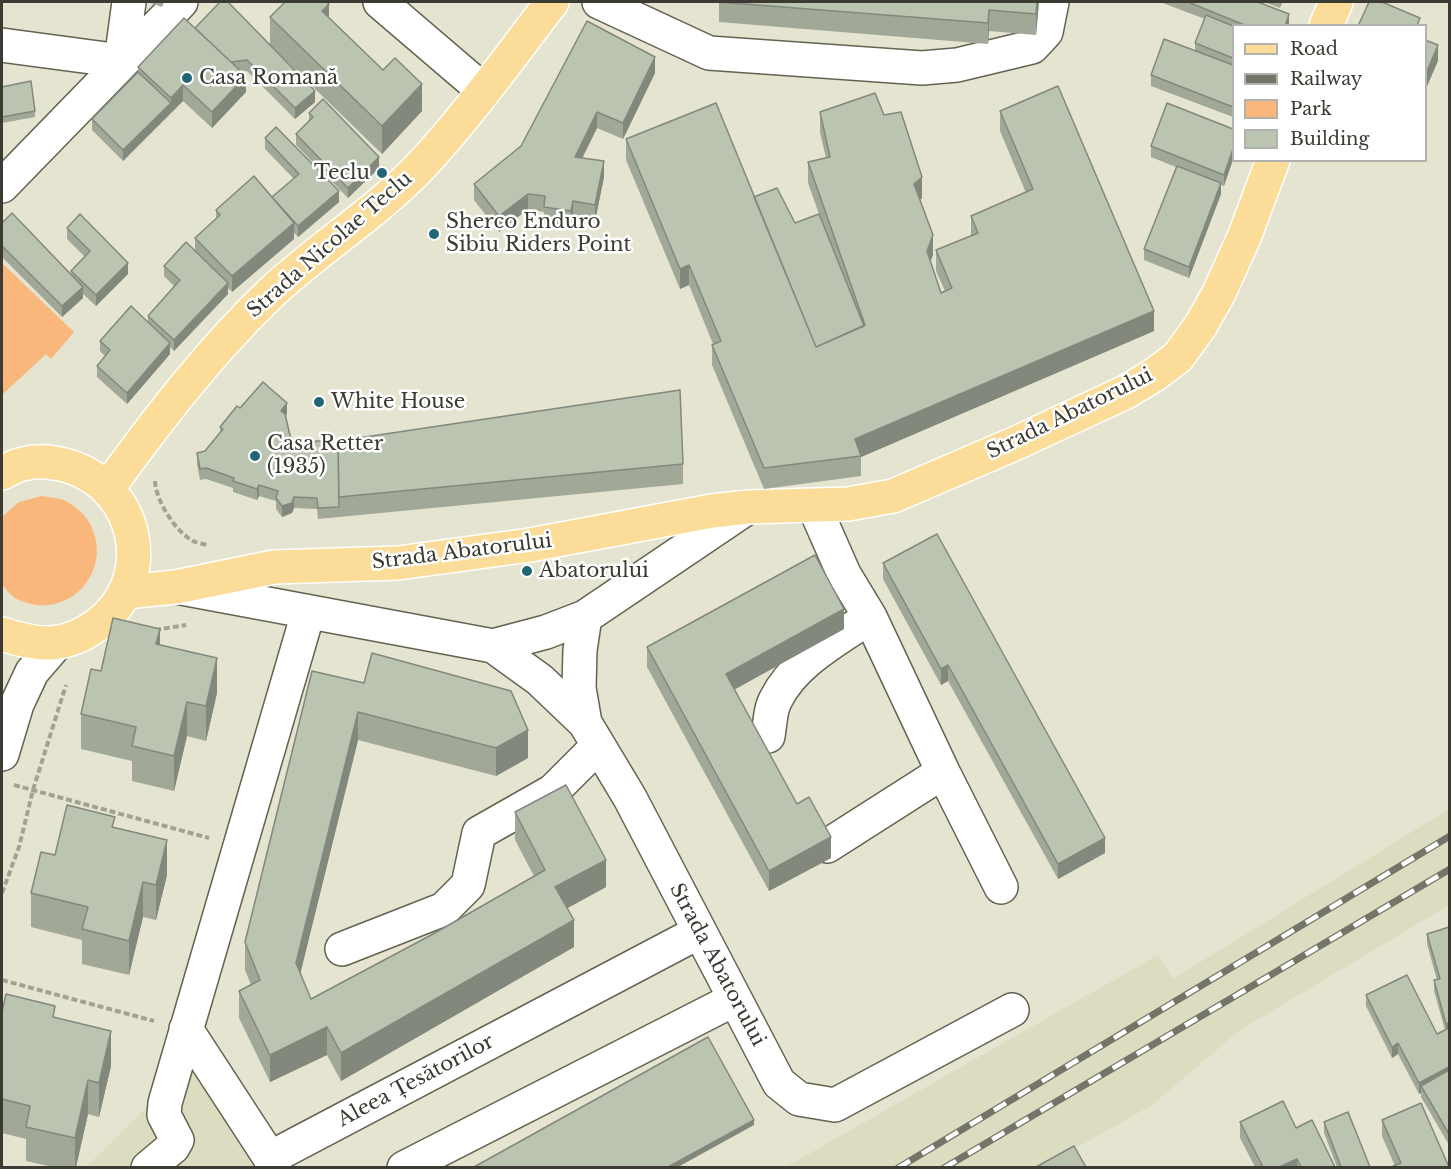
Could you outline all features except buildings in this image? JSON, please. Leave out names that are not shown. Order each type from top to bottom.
[{"type":"main road","name":"Strada Nicolae Teclu","points":[[108,488],[163,413],[241,323],[273,291],[396,190],[441,143],[552,2]]},
{"type":"main road","points":[[1327,24],[1336,2]]},
{"type":"main road","name":"Strada Abatorului","points":[[125,592],[176,587],[274,567],[398,562],[530,545],[712,511],[748,507],[848,504],[893,496],[1014,444],[1126,392],[1178,357],[1201,325],[1219,293],[1245,235],[1272,162]]},
{"type":"main road","points":[[2,634],[29,643],[57,643],[85,633],[108,616],[125,592],[133,566],[133,537],[124,511],[108,488],[83,470],[54,462],[9,465]]},
{"type":"street","points":[[121,61],[129,2]]},
{"type":"street","points":[[2,186],[121,61],[181,2]]},
{"type":"street","points":[[380,2],[484,91]]},
{"type":"street","points":[[599,2],[644,11],[709,53],[922,68],[957,65],[1032,47],[1046,32],[1052,2]]},
{"type":"street","points":[[2,45],[121,61]]},
{"type":"street","points":[[814,506],[844,574],[870,617],[943,772],[1001,887]]},
{"type":"street","name":"Strada Abatorului","points":[[176,587],[493,646],[546,632],[585,617],[748,507]]},
{"type":"street","points":[[148,1167],[173,1147],[177,1140],[164,1115],[165,1103],[308,613]]},
{"type":"street","points":[[342,949],[444,909],[468,885],[478,833],[553,791],[592,735],[579,688],[580,650],[585,617]]},
{"type":"street","points":[[768,736],[775,701],[790,677],[819,652],[870,617]]},
{"type":"street","points":[[2,754],[17,704],[32,672],[57,643]]},
{"type":"street","name":"Strada Abatorului","points":[[493,646],[540,680],[592,735],[630,798],[779,1083],[799,1099],[836,1105],[1012,1010]]},
{"type":"street","points":[[827,846],[943,772]]},
{"type":"street","name":"Aleea Țesătorilor","points":[[186,1029],[276,1163],[699,932]]},
{"type":"street","points":[[404,1167],[735,999]]},
{"type":"path","points":[[156,473],[154,484],[176,526],[193,541],[209,546]]},
{"type":"path","points":[[148,631],[186,625]]},
{"type":"path","points":[[2,893],[19,847],[33,790],[66,685]]},
{"type":"path","points":[[12,784],[240,847]]},
{"type":"path","points":[[2,980],[186,1029]]},
{"type":"shaded area","points":[[1449,809],[1449,905],[1240,1030],[1152,1105],[1042,1167],[784,1168],[1158,955],[1173,979]]},
{"type":"shaded area","points":[[198,1058],[254,1167],[85,1168]]},
{"type":"green space","points":[[2,263],[74,332],[51,359],[46,354],[2,395]]},
{"type":"green space","points":[[42,496],[61,499],[77,508],[89,522],[96,541],[96,559],[91,575],[81,589],[68,599],[52,605],[34,605],[15,598],[2,585],[2,517],[19,502]]},
{"type":"railway","points":[[898,1168],[1450,836]]},
{"type":"railway","points":[[944,1168],[1450,869]]},
{"type":"place","name":"Casa Romană","points":[[187,78]]},
{"type":"place","name":"Teclu","points":[[382,173]]},
{"type":"place","name":"Sherco Enduro Sibiu Riders Point","points":[[434,234]]},
{"type":"place","name":"White House","points":[[319,402]]},
{"type":"place","name":"Casa Retter (1935)","points":[[255,456]]},
{"type":"place","name":"Abatorului","points":[[527,571]]}]
